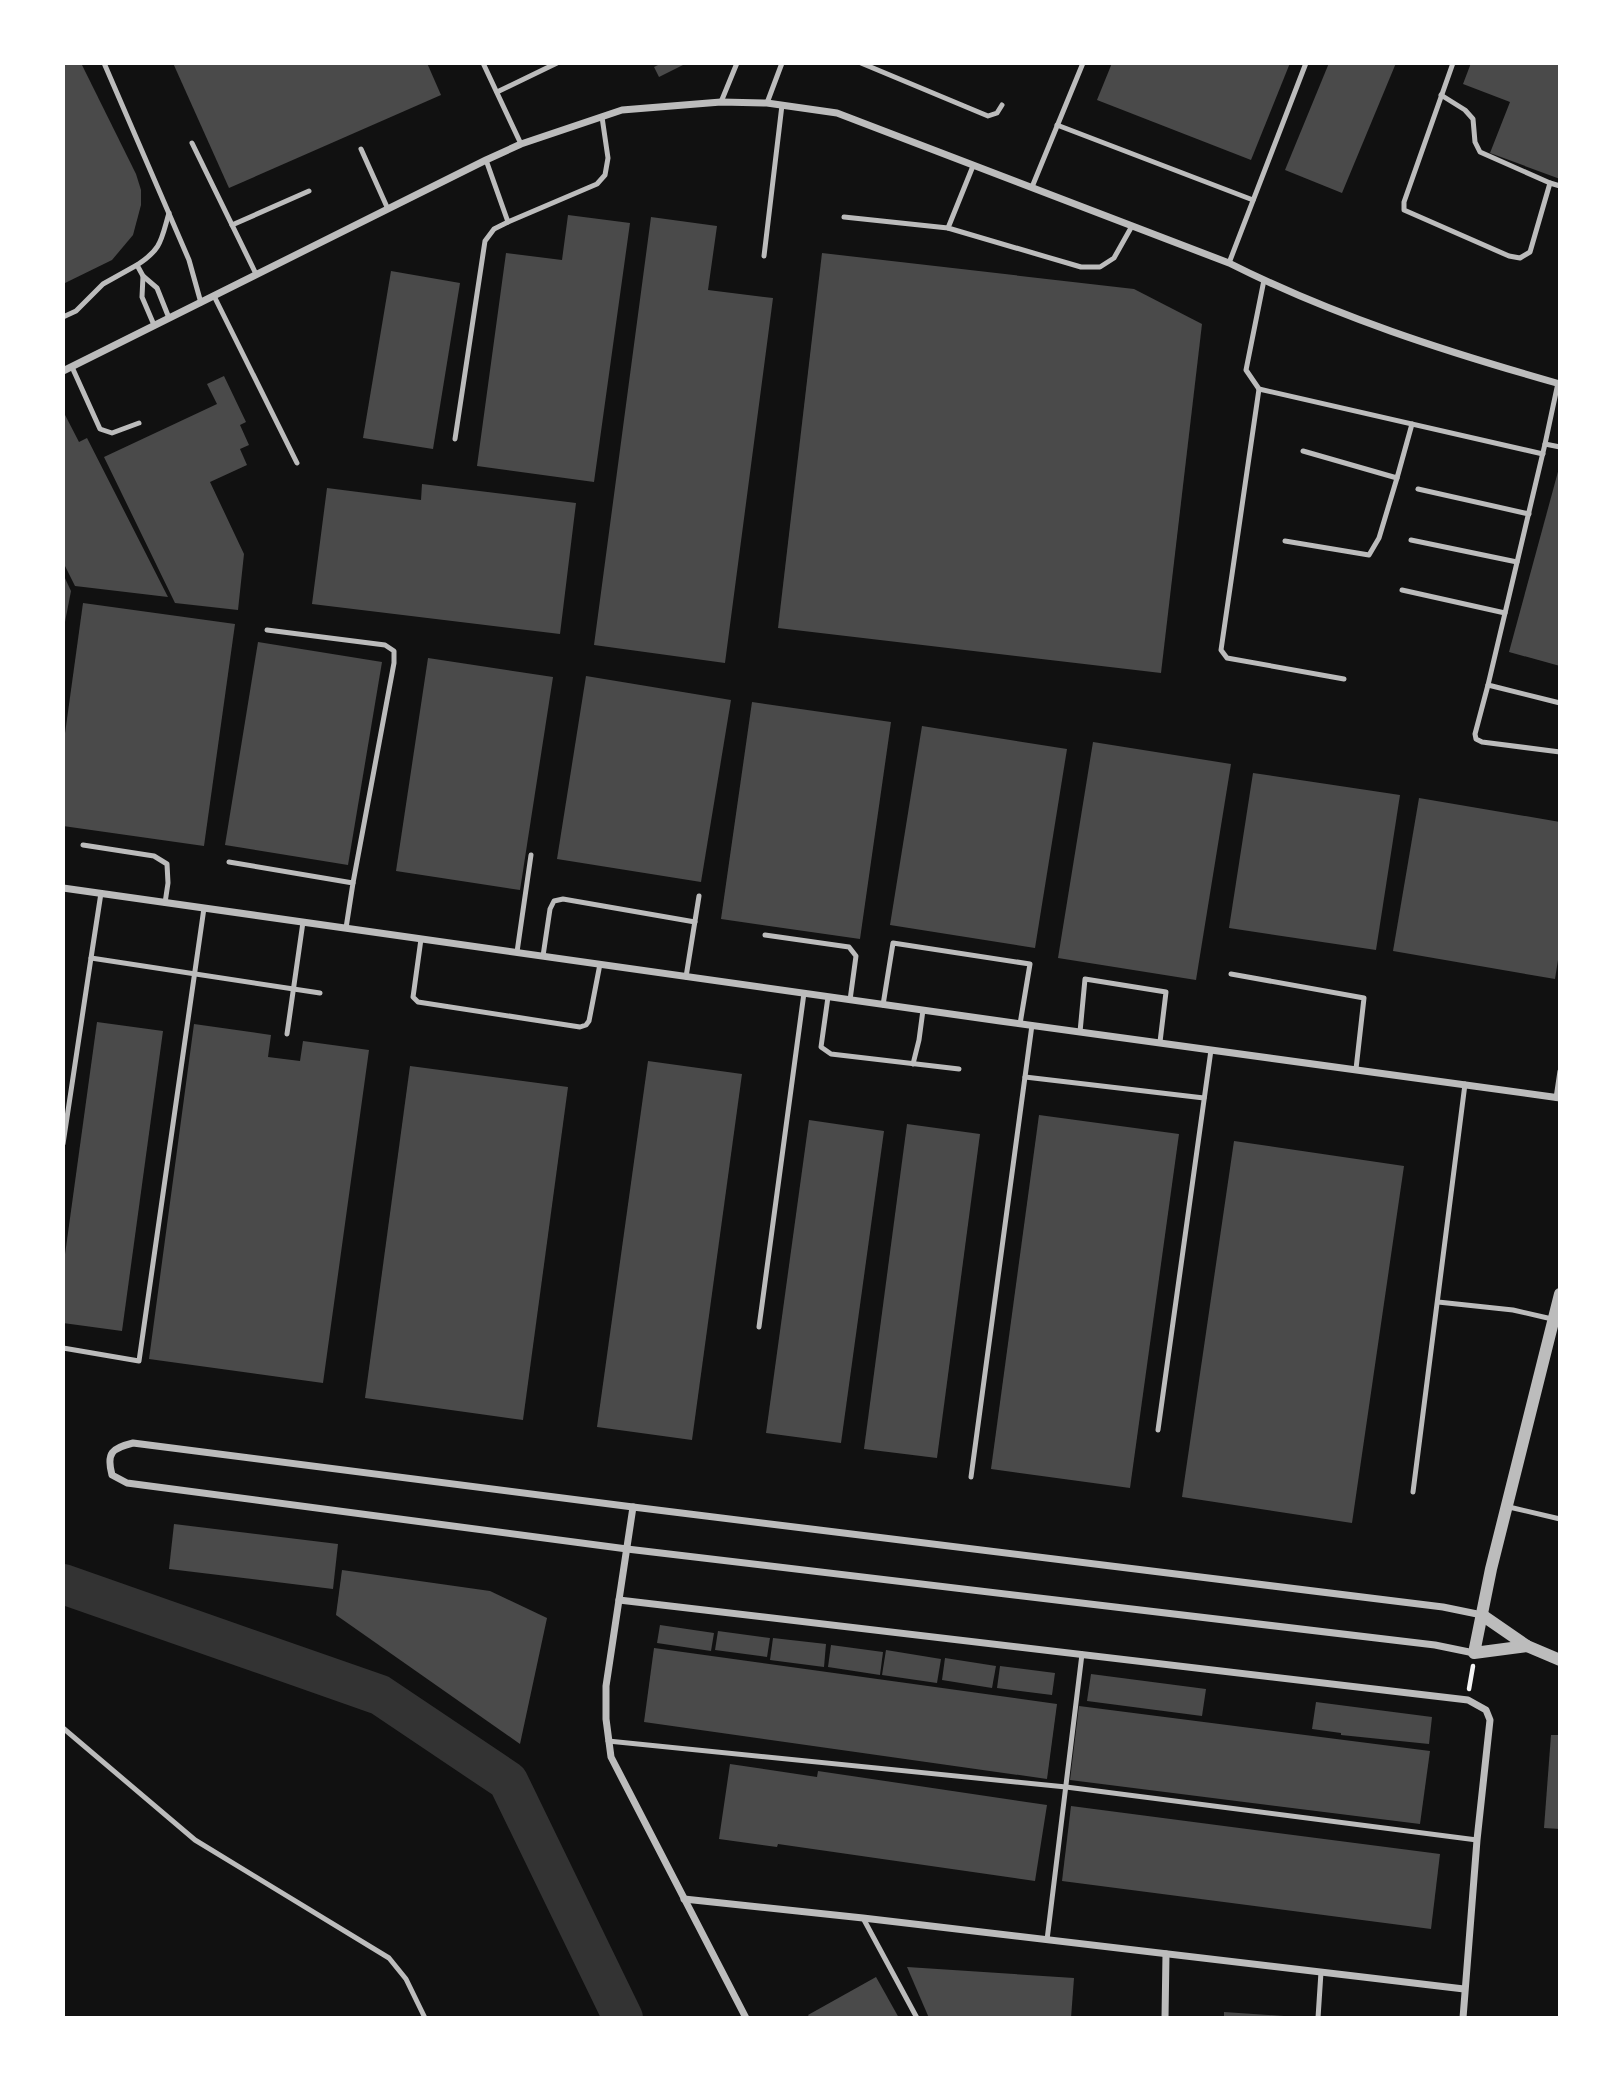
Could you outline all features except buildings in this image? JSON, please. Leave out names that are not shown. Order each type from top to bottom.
[{"type":"street","points":[[63,371],[387,208],[521,144],[622,110],[720,102],[767,103],[837,113],[1229,263],[1264,281],[1391,333],[1559,383]]},
{"type":"street","points":[[63,888],[1558,1098]]},
{"type":"street","points":[[1474,1653],[1506,1507],[1555,1327],[1560,1294]]},
{"type":"street","points":[[1527,1646],[1474,1653],[1435,1645],[627,1549],[127,1483],[112,1475],[109,1462],[111,1454],[118,1447],[133,1443],[1443,1607],[1482,1615],[1527,1646],[1560,1660]]},
{"type":"street","points":[[633,1507],[606,1686],[611,1757],[746,2018]]},
{"type":"street","points":[[619,1600],[1468,1700],[1486,1710],[1490,1720],[1477,1840],[1463,2018]]},
{"type":"street","points":[[684,1899],[1464,1989]]},
{"type":"street","points":[[1165,2018],[1166,1954]]},
{"type":"lane","points":[[104,63],[190,260],[201,303]]},
{"type":"lane","points":[[483,63],[521,144]]},
{"type":"lane","points":[[497,92],[557,63]]},
{"type":"lane","points":[[720,102],[737,63]]},
{"type":"lane","points":[[767,103],[782,63]]},
{"type":"lane","points":[[861,63],[988,116],[997,113],[1002,105]]},
{"type":"lane","points":[[1032,187],[1083,63]]},
{"type":"lane","points":[[1229,263],[1306,63]]},
{"type":"lane","points":[[1453,63],[1404,202],[1404,210],[1520,258],[1530,252],[1550,183]]},
{"type":"lane","points":[[1441,95],[1465,110],[1473,119],[1475,142],[1480,152],[1560,186]]},
{"type":"lane","points":[[764,256],[782,105]]},
{"type":"lane","points":[[455,439],[485,241],[494,229],[597,184],[605,175],[608,158],[602,117]]},
{"type":"lane","points":[[1057,125],[1253,200]]},
{"type":"lane","points":[[192,143],[256,274]]},
{"type":"lane","points":[[361,149],[387,208]]},
{"type":"lane","points":[[486,160],[508,222]]},
{"type":"lane","points":[[948,228],[973,166]]},
{"type":"lane","points":[[232,225],[309,191]]},
{"type":"lane","points":[[63,317],[76,311],[103,284],[152,255],[160,244],[169,212]]},
{"type":"lane","points":[[844,217],[948,228],[1082,267],[1100,267],[1114,258],[1132,226]]},
{"type":"lane","points":[[137,265],[157,288],[169,318]]},
{"type":"lane","points":[[143,275],[142,297],[154,325]]},
{"type":"lane","points":[[1264,281],[1246,370],[1259,389],[1221,650],[1227,658],[1344,679]]},
{"type":"lane","points":[[214,296],[297,463]]},
{"type":"lane","points":[[72,366],[100,429],[112,433],[139,423]]},
{"type":"lane","points":[[1559,383],[1475,734],[1476,739],[1482,742],[1560,751]]},
{"type":"lane","points":[[1259,389],[1543,454]]},
{"type":"lane","points":[[1285,541],[1369,555],[1379,538],[1412,424]]},
{"type":"lane","points":[[1545,444],[1560,447]]},
{"type":"lane","points":[[1303,451],[1397,478]]},
{"type":"lane","points":[[1418,489],[1529,514]]},
{"type":"lane","points":[[1410,540],[1517,562]]},
{"type":"lane","points":[[1402,590],[1505,613]]},
{"type":"lane","points":[[267,630],[385,645],[394,651],[346,928]]},
{"type":"lane","points":[[1488,685],[1560,703]]},
{"type":"lane","points":[[83,845],[154,856],[167,864],[165,902]]},
{"type":"lane","points":[[517,953],[531,855]]},
{"type":"lane","points":[[229,862],[353,883]]},
{"type":"lane","points":[[63,1144],[101,893]]},
{"type":"lane","points":[[686,977],[699,897]]},
{"type":"lane","points":[[543,956],[550,909],[554,901],[563,899],[695,922]]},
{"type":"lane","points":[[63,1348],[139,1361],[204,908]]},
{"type":"lane","points":[[287,1034],[303,922]]},
{"type":"lane","points":[[765,935],[849,947],[856,956],[850,1000]]},
{"type":"lane","points":[[421,939],[413,997],[418,1002],[580,1027],[586,1026],[589,1021],[600,964]]},
{"type":"lane","points":[[883,1004],[893,943],[1030,964],[1020,1024]]},
{"type":"lane","points":[[92,958],[320,993]]},
{"type":"lane","points":[[1231,974],[1364,998],[1356,1069]]},
{"type":"lane","points":[[1080,1032],[1085,979],[1166,992],[1160,1042]]},
{"type":"lane","points":[[759,1327],[804,993]]},
{"type":"lane","points":[[828,997],[821,1047],[826,1052],[959,1069]]},
{"type":"lane","points":[[913,1064],[923,1010]]},
{"type":"lane","points":[[971,1477],[1032,1025]]},
{"type":"lane","points":[[1158,1430],[1211,1049]]},
{"type":"lane","points":[[1558,1098],[1560,1071]]},
{"type":"lane","points":[[1025,1077],[1204,1097]]},
{"type":"lane","points":[[1413,1492],[1465,1084]]},
{"type":"lane","points":[[1438,1301],[1514,1310],[1555,1327]]},
{"type":"lane","points":[[1506,1507],[1560,1520]]},
{"type":"lane","points":[[1047,1940],[1082,1654]]},
{"type":"lane","points":[[63,1728],[195,1840],[389,1958],[406,1979],[425,2018]]},
{"type":"lane","points":[[608,1741],[1066,1787],[1477,1840]]},
{"type":"lane","points":[[863,1918],[917,2018]]},
{"type":"lane","points":[[1318,2018],[1321,1972]]},
{"type":"path","points":[[1468,1700],[1474,1653]]},
{"type":"waterway","points":[[63,1584],[380,1695],[508,1781],[623,2018]]}]
